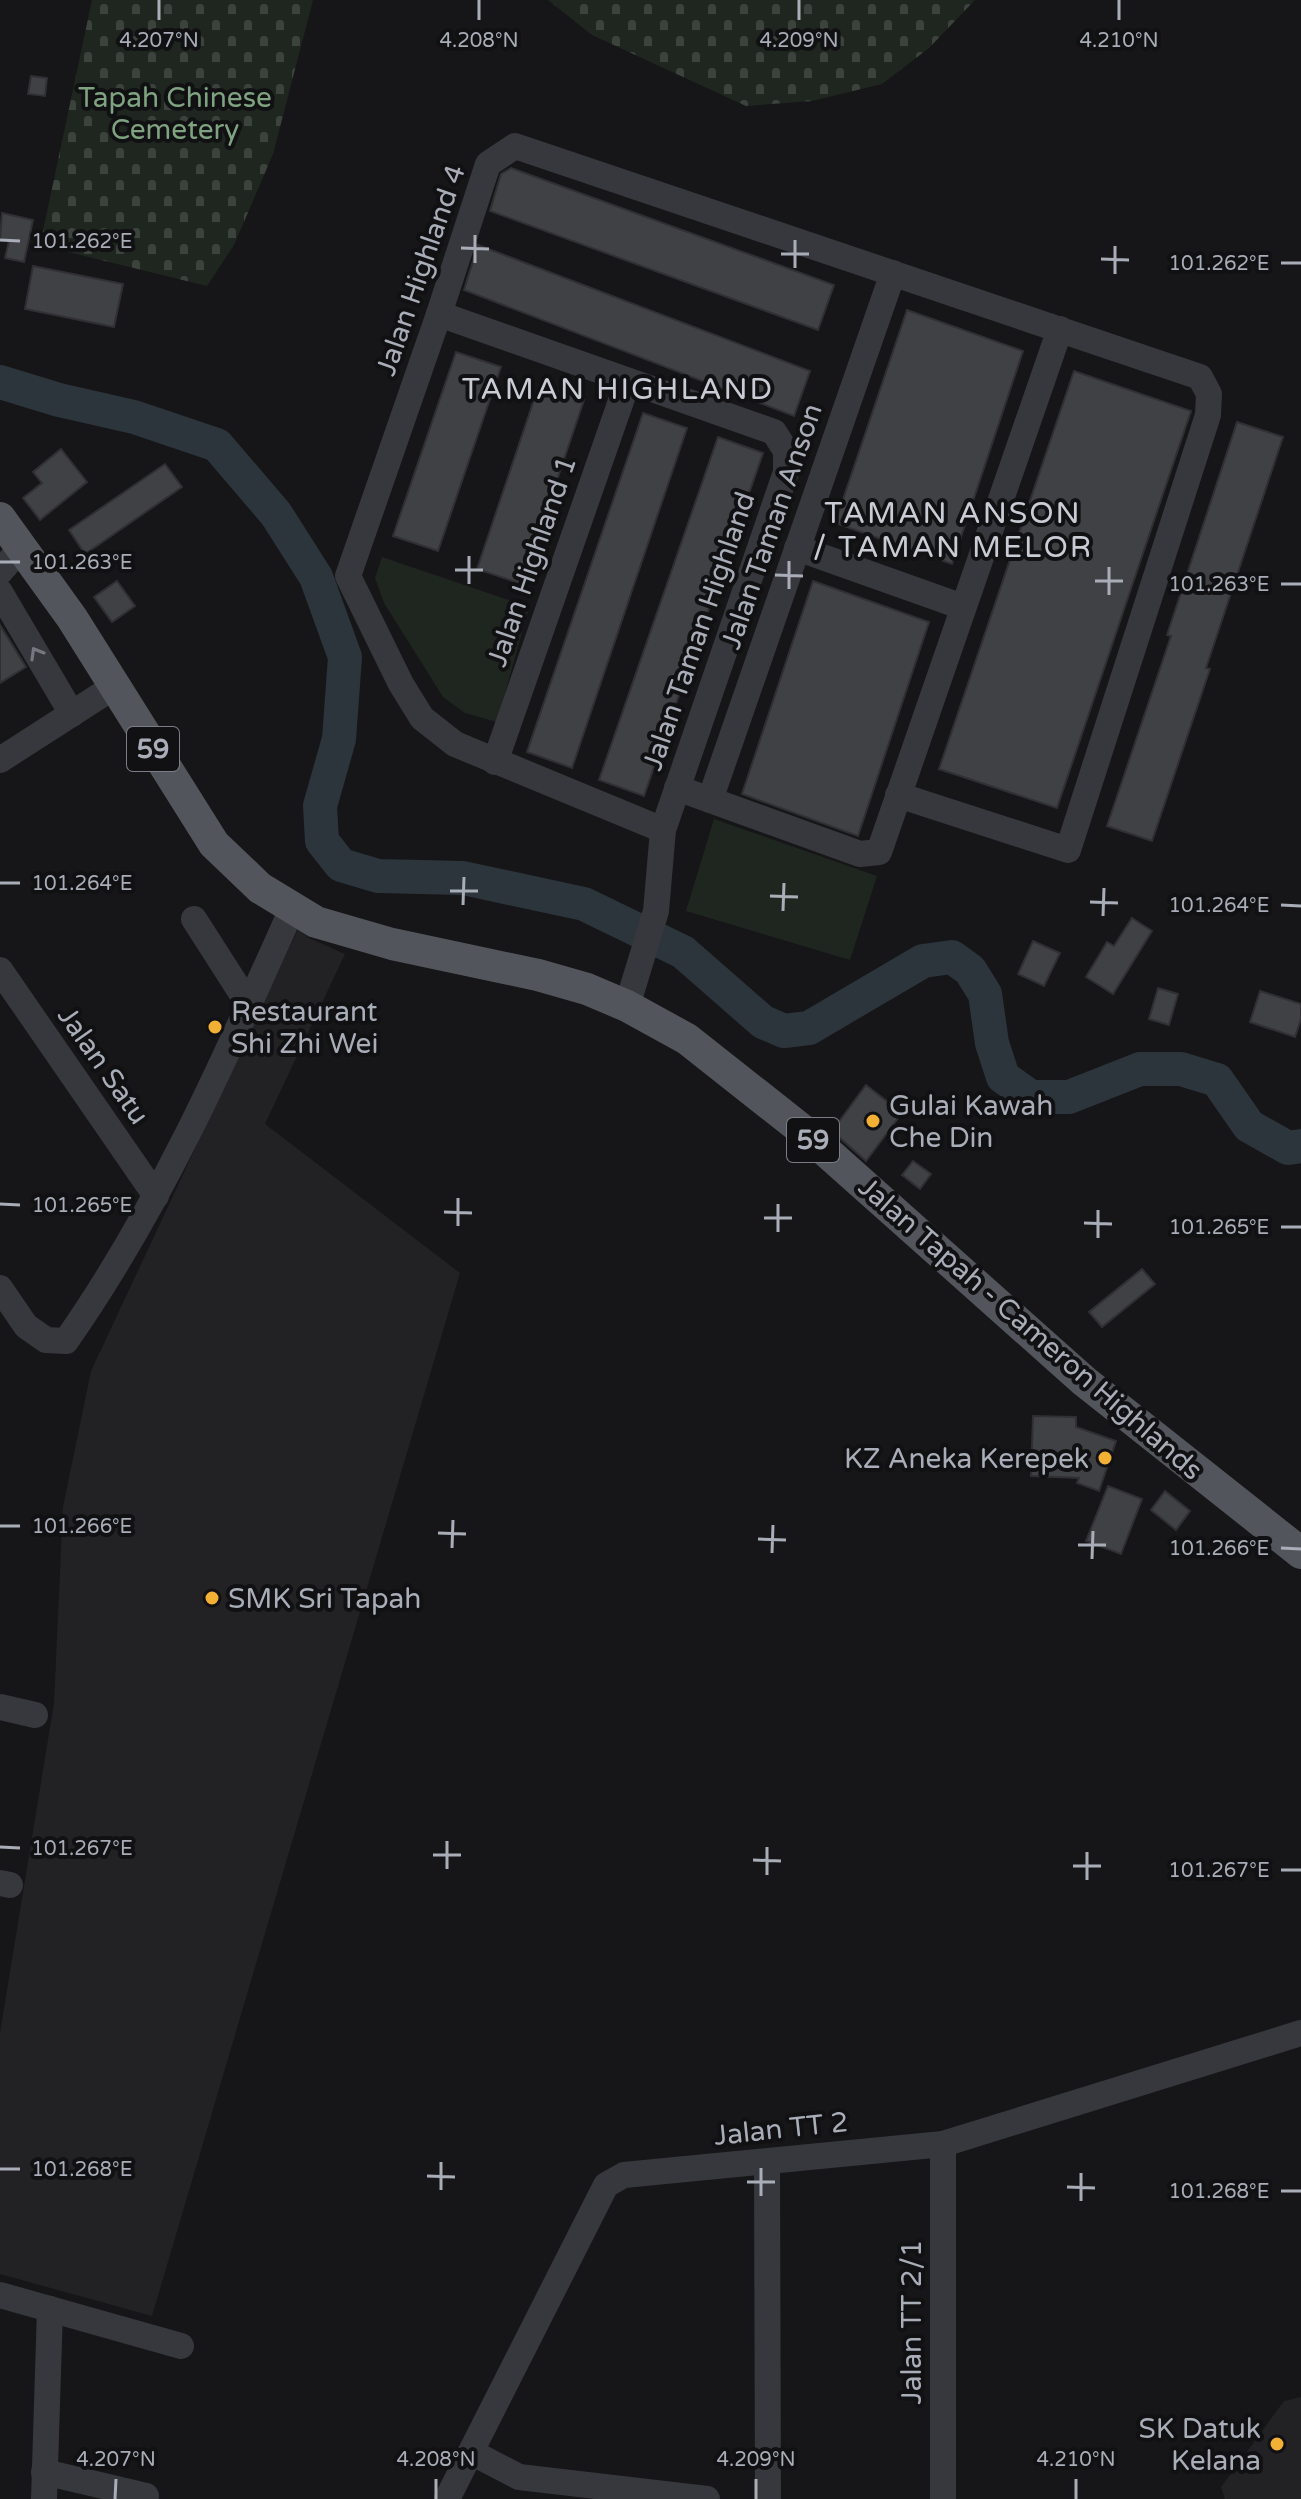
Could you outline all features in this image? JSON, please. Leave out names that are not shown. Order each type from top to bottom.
[{"type":"main road","name":"Jalan Tapah - Cameron Highlands","points":[[0,518],[115,686],[214,844],[260,888],[316,922],[392,944],[538,975],[587,989],[627,1006],[687,1039],[801,1129],[1084,1381],[1301,1553]]},
{"type":"street","name":"Jalan Highland 4","points":[[495,762],[455,744],[422,718],[401,684],[348,576],[488,164],[515,146],[893,273]]},
{"type":"street","points":[[893,273],[1200,377],[1209,394],[1208,415],[1068,850],[898,795]]},
{"type":"street","name":"Jalan Taman Anson","points":[[710,800],[893,273]]},
{"type":"street","points":[[439,314],[628,381]]},
{"type":"street","points":[[677,788],[860,854],[879,852],[1060,329]]},
{"type":"street","name":"Jalan Taman Highland","points":[[627,1006],[656,911],[663,830],[786,472],[786,451],[774,432],[628,381]]},
{"type":"street","name":"Jalan Highland 1","points":[[495,762],[628,381]]},
{"type":"street","points":[[0,572],[22,547]]},
{"type":"street","points":[[797,548],[963,607]]},
{"type":"street","points":[[0,592],[72,714]]},
{"type":"street","points":[[0,760],[115,686]]},
{"type":"street","points":[[495,762],[663,830]]},
{"type":"street","points":[[1,1293],[26,1326],[46,1340],[66,1341],[100,1294],[156,1196],[292,909]]},
{"type":"street","points":[[194,919],[249,1005]]},
{"type":"street","name":"Jalan Satu","points":[[0,970],[156,1196]]},
{"type":"street","points":[[0,1707],[35,1715]]},
{"type":"street","name":"Jalan TT 2","points":[[447,2499],[606,2185],[624,2175],[943,2144],[1301,2033]]},
{"type":"street","name":"Jalan TT 2/1","points":[[943,2144],[943,2499]]},
{"type":"street","points":[[767,2162],[768,2499]]},
{"type":"street","points":[[0,2295],[181,2346]]},
{"type":"street","points":[[44,2499],[50,2309]]},
{"type":"street","points":[[471,2452],[519,2477],[707,2499]]},
{"type":"street","points":[[44,2472],[146,2496]]},
{"type":"shaded area","name":"SMK Sri Tapah","points":[[298,929],[309,938],[345,954],[265,1124],[460,1273],[152,2316],[0,2274],[0,2033],[54,1703],[63,1507],[91,1371]]},
{"type":"shaded area","name":"SK Datuk Kelana","points":[[1301,2397],[1301,2499],[1225,2499],[1221,2487],[1284,2401]]},
{"type":"green space","name":"Tapah Chinese Cemetery","points":[[92,0],[313,0],[273,154],[234,245],[207,286],[40,245]]},
{"type":"green space","points":[[548,0],[975,0],[929,48],[882,84],[812,101],[746,106],[592,35]]},
{"type":"green space","points":[[382,557],[529,607],[497,722],[465,713],[443,697],[384,603],[375,578]]},
{"type":"green space","points":[[714,819],[877,876],[850,960],[686,911]]},
{"type":"building","points":[[31,76],[47,78],[45,96],[28,94]]},
{"type":"building","points":[[511,168],[834,285],[818,330],[490,211],[501,174]]},
{"type":"building","points":[[2,213],[33,220],[24,262],[5,258],[9,241],[0,239]]},
{"type":"building","points":[[478,245],[810,371],[794,416],[464,290]]},
{"type":"building","points":[[33,266],[123,284],[114,327],[25,309]]},
{"type":"building","points":[[907,310],[1023,351],[952,564],[835,523]]},
{"type":"building","points":[[456,352],[501,367],[438,551],[393,536]]},
{"type":"building","points":[[1074,371],[1191,411],[1057,808],[939,769]]},
{"type":"building","points":[[539,385],[584,400],[522,584],[477,569]]},
{"type":"building","points":[[643,413],[687,428],[572,768],[527,752]]},
{"type":"building","points":[[1237,422],[1283,437],[1152,841],[1107,826],[1171,636],[1167,635]]},
{"type":"building","points":[[718,437],[763,453],[644,796],[599,780]]},
{"type":"building","points":[[61,449],[87,482],[40,520],[23,498],[42,483],[33,472]]},
{"type":"building","points":[[165,464],[182,487],[85,554],[69,530]]},
{"type":"building","points":[[117,581],[135,606],[112,622],[94,597]]},
{"type":"building","points":[[813,581],[929,622],[858,836],[742,794]]},
{"type":"building","points":[[0,625],[26,667],[0,683]]},
{"type":"building","points":[[1132,918],[1152,931],[1113,994],[1086,977],[1107,942],[1114,946]]},
{"type":"building","points":[[1033,941],[1060,953],[1044,986],[1018,974]]},
{"type":"building","points":[[1158,988],[1178,994],[1169,1025],[1149,1019]]},
{"type":"building","points":[[1260,991],[1301,1004],[1301,1019],[1295,1037],[1250,1022]]},
{"type":"building","points":[[866,1085],[902,1113],[866,1161],[832,1131]]},
{"type":"building","points":[[913,1161],[931,1174],[920,1189],[902,1175]]},
{"type":"building","points":[[1142,1269],[1155,1284],[1102,1327],[1089,1312]]},
{"type":"building","points":[[1033,1416],[1076,1417],[1076,1427],[1116,1441],[1099,1491],[1077,1483],[1079,1478],[1031,1476]]},
{"type":"building","points":[[1108,1486],[1142,1499],[1121,1554],[1086,1541]]},
{"type":"building","points":[[1165,1491],[1190,1511],[1176,1530],[1151,1510]]},
{"type":"waterway","points":[[0,382],[59,400],[134,417],[217,445],[276,514],[316,577],[345,657],[339,739],[320,806],[322,841],[341,865],[378,876],[463,878],[584,904],[683,952],[763,1022],[784,1031],[809,1028],[923,961],[952,957],[970,970],[985,994],[992,1043],[1003,1077],[1031,1097],[1069,1097],[1140,1069],[1181,1069],[1217,1080],[1249,1126],[1288,1148],[1301,1146]]},
{"type":"place","name":"Restaurant Shi Zhi Wei","points":[[215,1027]]},
{"type":"place","name":"Gulai Kawah Che Din","points":[[873,1121]]},
{"type":"place","name":"KZ Aneka Kerepek","points":[[1105,1458]]},
{"type":"place","name":"SMK Sri Tapah","points":[[212,1598]]},
{"type":"place","name":"SK Datuk Kelana","points":[[1277,2444]]},
{"type":"district","name":"TAMAN HIGHLAND","points":[[618,389]]},
{"type":"district","name":"TAMAN ANSON / TAMAN MELOR","points":[[953,530]]}]
